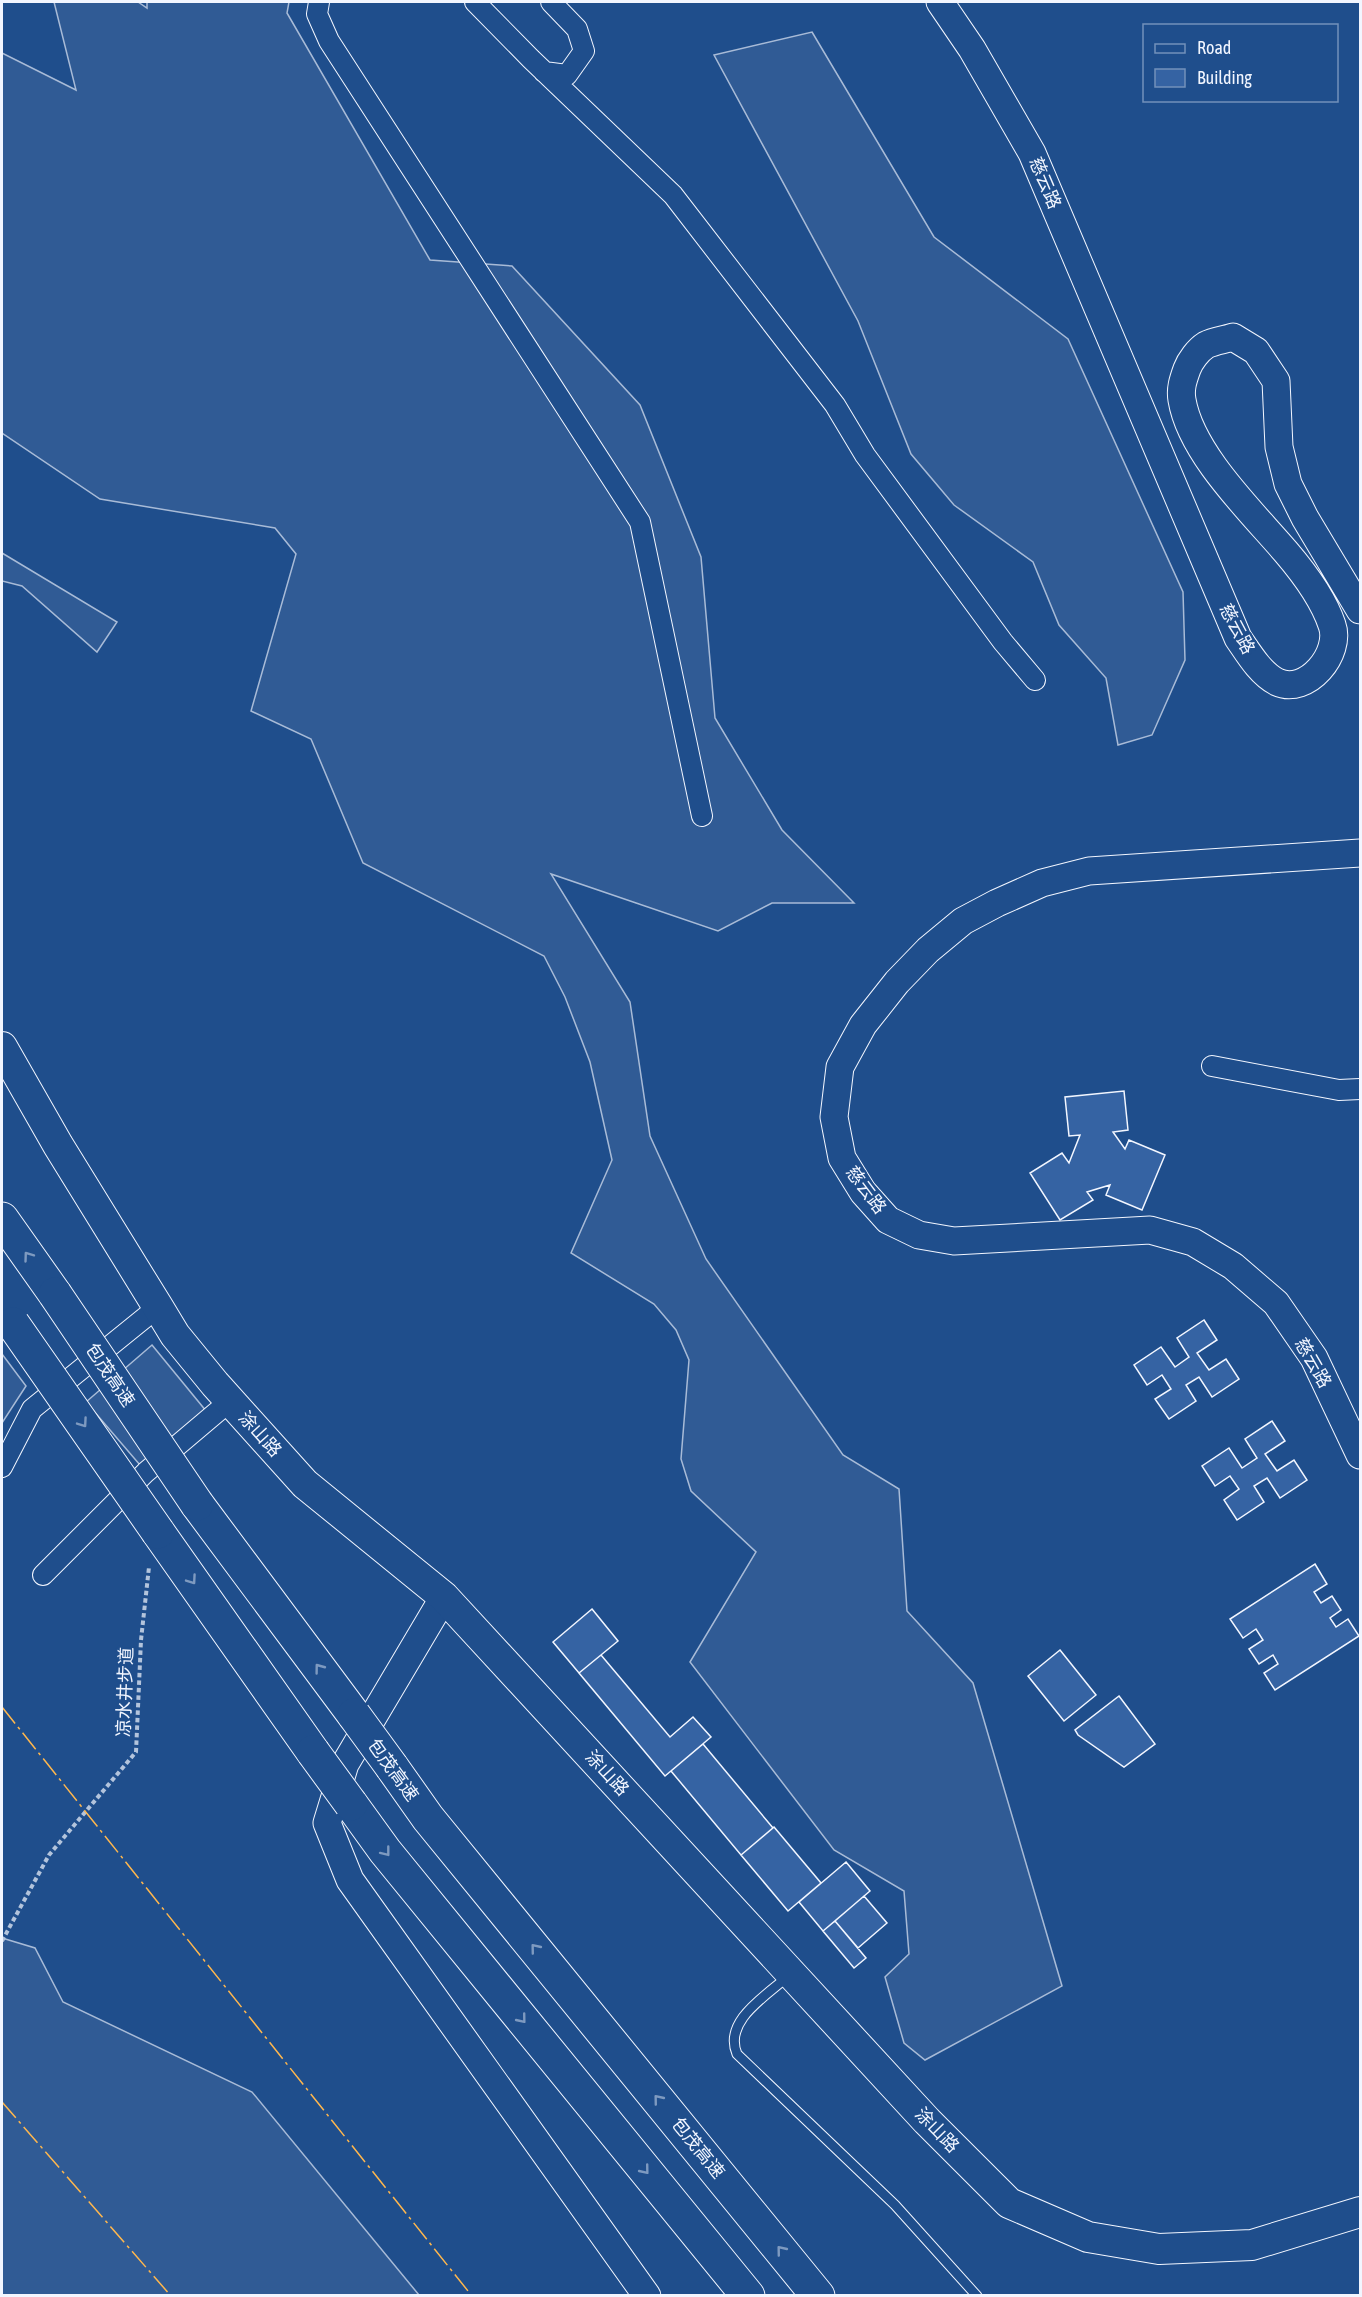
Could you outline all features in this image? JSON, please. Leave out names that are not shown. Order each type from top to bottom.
[{"type":"highway","name":"包茂高速","points":[[2,1219],[55,1293],[197,1504],[436,1827],[818,2295]]},
{"type":"highway","points":[[7,1315],[153,1544],[314,1752],[385,1851],[748,2295]]},
{"type":"main road","name":"涂山路","points":[[2,1047],[58,1145],[175,1335],[231,1401],[305,1484],[444,1597],[927,2121],[1009,2203],[1088,2237],[1159,2249],[1252,2245],[1360,2212]]},
{"type":"street","points":[[319,2],[317,14],[329,41],[640,522],[702,816]]},
{"type":"street","points":[[475,2],[544,72],[673,195],[835,405],[866,455],[1003,642],[1035,680]]},
{"type":"street","points":[[544,72],[567,75],[584,51],[577,29],[551,2]]},
{"type":"street","name":"慈云路","points":[[940,2],[972,49],[1032,153],[1234,628],[1250,656],[1278,682],[1293,683],[1303,680],[1324,666],[1332,651],[1334,638],[1332,626],[1315,592],[1286,553],[1218,472],[1200,444],[1187,417],[1181,399],[1181,384],[1190,361],[1206,345],[1233,337],[1256,351],[1276,381],[1279,447],[1288,484],[1305,518],[1360,610]]},
{"type":"street","name":"慈云路","points":[[1360,853],[1089,871],[1042,883],[997,903],[963,921],[928,950],[897,982],[863,1025],[840,1067],[834,1117],[842,1158],[863,1192],[888,1220],[919,1235],[954,1241],[1150,1230],[1193,1242],[1233,1266],[1276,1303],[1314,1358],[1360,1455]]},
{"type":"street","points":[[1212,1066],[1339,1090],[1360,1089]]},
{"type":"street","points":[[2,1467],[32,1409],[158,1307]]},
{"type":"street","points":[[43,1575],[146,1472],[231,1401]]},
{"type":"street","points":[[444,1597],[345,1764],[327,1823],[350,1880],[647,2295]]},
{"type":"lane","points":[[791,1973],[735,2027],[733,2045],[736,2054],[895,2205],[977,2295]]},
{"type":"path","name":"凉水井步道","points":[[2,1941],[49,1855],[136,1752],[141,1640],[153,1544]]},
{"type":"shaded area","points":[[54,2],[138,2],[147,8],[147,2],[289,2],[287,13],[430,260],[512,266],[640,405],[701,557],[715,718],[782,830],[854,903],[772,903],[718,931],[551,874],[630,1002],[650,1136],[706,1259],[843,1455],[899,1489],[907,1611],[973,1683],[1062,1986],[925,2060],[904,2043],[885,1977],[909,1954],[904,1891],[834,1850],[690,1662],[756,1552],[691,1491],[681,1459],[689,1360],[676,1330],[654,1304],[571,1253],[612,1160],[590,1062],[565,997],[544,956],[363,863],[311,739],[251,711],[296,554],[275,528],[100,499],[2,433],[2,53],[76,90]]},
{"type":"shaded area","points":[[812,32],[934,237],[1068,339],[1183,592],[1185,660],[1152,735],[1118,745],[1106,678],[1059,625],[1033,562],[954,505],[911,454],[858,321],[714,55]]},
{"type":"shaded area","points":[[2,553],[117,622],[97,652],[22,586],[2,581]]},
{"type":"shaded area","points":[[152,1345],[211,1417],[146,1472],[86,1402]]},
{"type":"shaded area","points":[[2,1354],[26,1386],[2,1423]]},
{"type":"shaded area","points":[[2,1938],[35,1948],[63,2002],[252,2092],[419,2295],[2,2295]]},
{"type":"building","points":[[1124,1091],[1128,1130],[1113,1132],[1125,1149],[1129,1140],[1165,1155],[1142,1210],[1106,1195],[1110,1185],[1087,1192],[1093,1200],[1060,1220],[1030,1173],[1062,1153],[1069,1163],[1080,1135],[1069,1136],[1065,1097]]},
{"type":"building","points":[[1204,1320],[1217,1340],[1197,1353],[1209,1370],[1226,1359],[1239,1379],[1212,1397],[1199,1377],[1186,1385],[1196,1401],[1169,1419],[1155,1399],[1171,1389],[1162,1375],[1147,1385],[1134,1365],[1161,1347],[1175,1367],[1189,1357],[1177,1338]]},
{"type":"building","points":[[1272,1421],[1285,1441],[1265,1454],[1277,1471],[1294,1460],[1307,1480],[1280,1498],[1267,1478],[1254,1486],[1264,1502],[1237,1520],[1224,1500],[1239,1489],[1230,1476],[1215,1486],[1202,1466],[1229,1448],[1242,1468],[1257,1458],[1245,1439]]},
{"type":"building","points":[[1315,1564],[1327,1584],[1314,1592],[1321,1603],[1332,1596],[1341,1610],[1330,1618],[1336,1627],[1348,1619],[1359,1636],[1275,1690],[1264,1673],[1278,1664],[1273,1655],[1259,1664],[1249,1649],[1263,1640],[1256,1629],[1243,1638],[1230,1619]]},
{"type":"building","points":[[592,1609],[618,1641],[579,1673],[553,1642]]},
{"type":"building","points":[[1060,1650],[1096,1695],[1064,1721],[1028,1676]]},
{"type":"building","points":[[601,1655],[670,1737],[693,1717],[711,1737],[665,1776],[579,1673]]},
{"type":"building","points":[[1119,1696],[1155,1744],[1124,1767],[1078,1735],[1075,1730]]},
{"type":"building","points":[[703,1744],[773,1828],[741,1855],[671,1771]]},
{"type":"building","points":[[774,1827],[821,1883],[788,1911],[741,1855]]},
{"type":"building","points":[[846,1862],[870,1891],[823,1931],[799,1902]]},
{"type":"building","points":[[864,1896],[887,1923],[858,1948],[835,1921]]},
{"type":"building","points":[[835,1921],[866,1958],[854,1968],[823,1931]]},
{"type":"power","points":[[2,1707],[472,2296]]},
{"type":"power","points":[[2,2102],[171,2296]]}]
